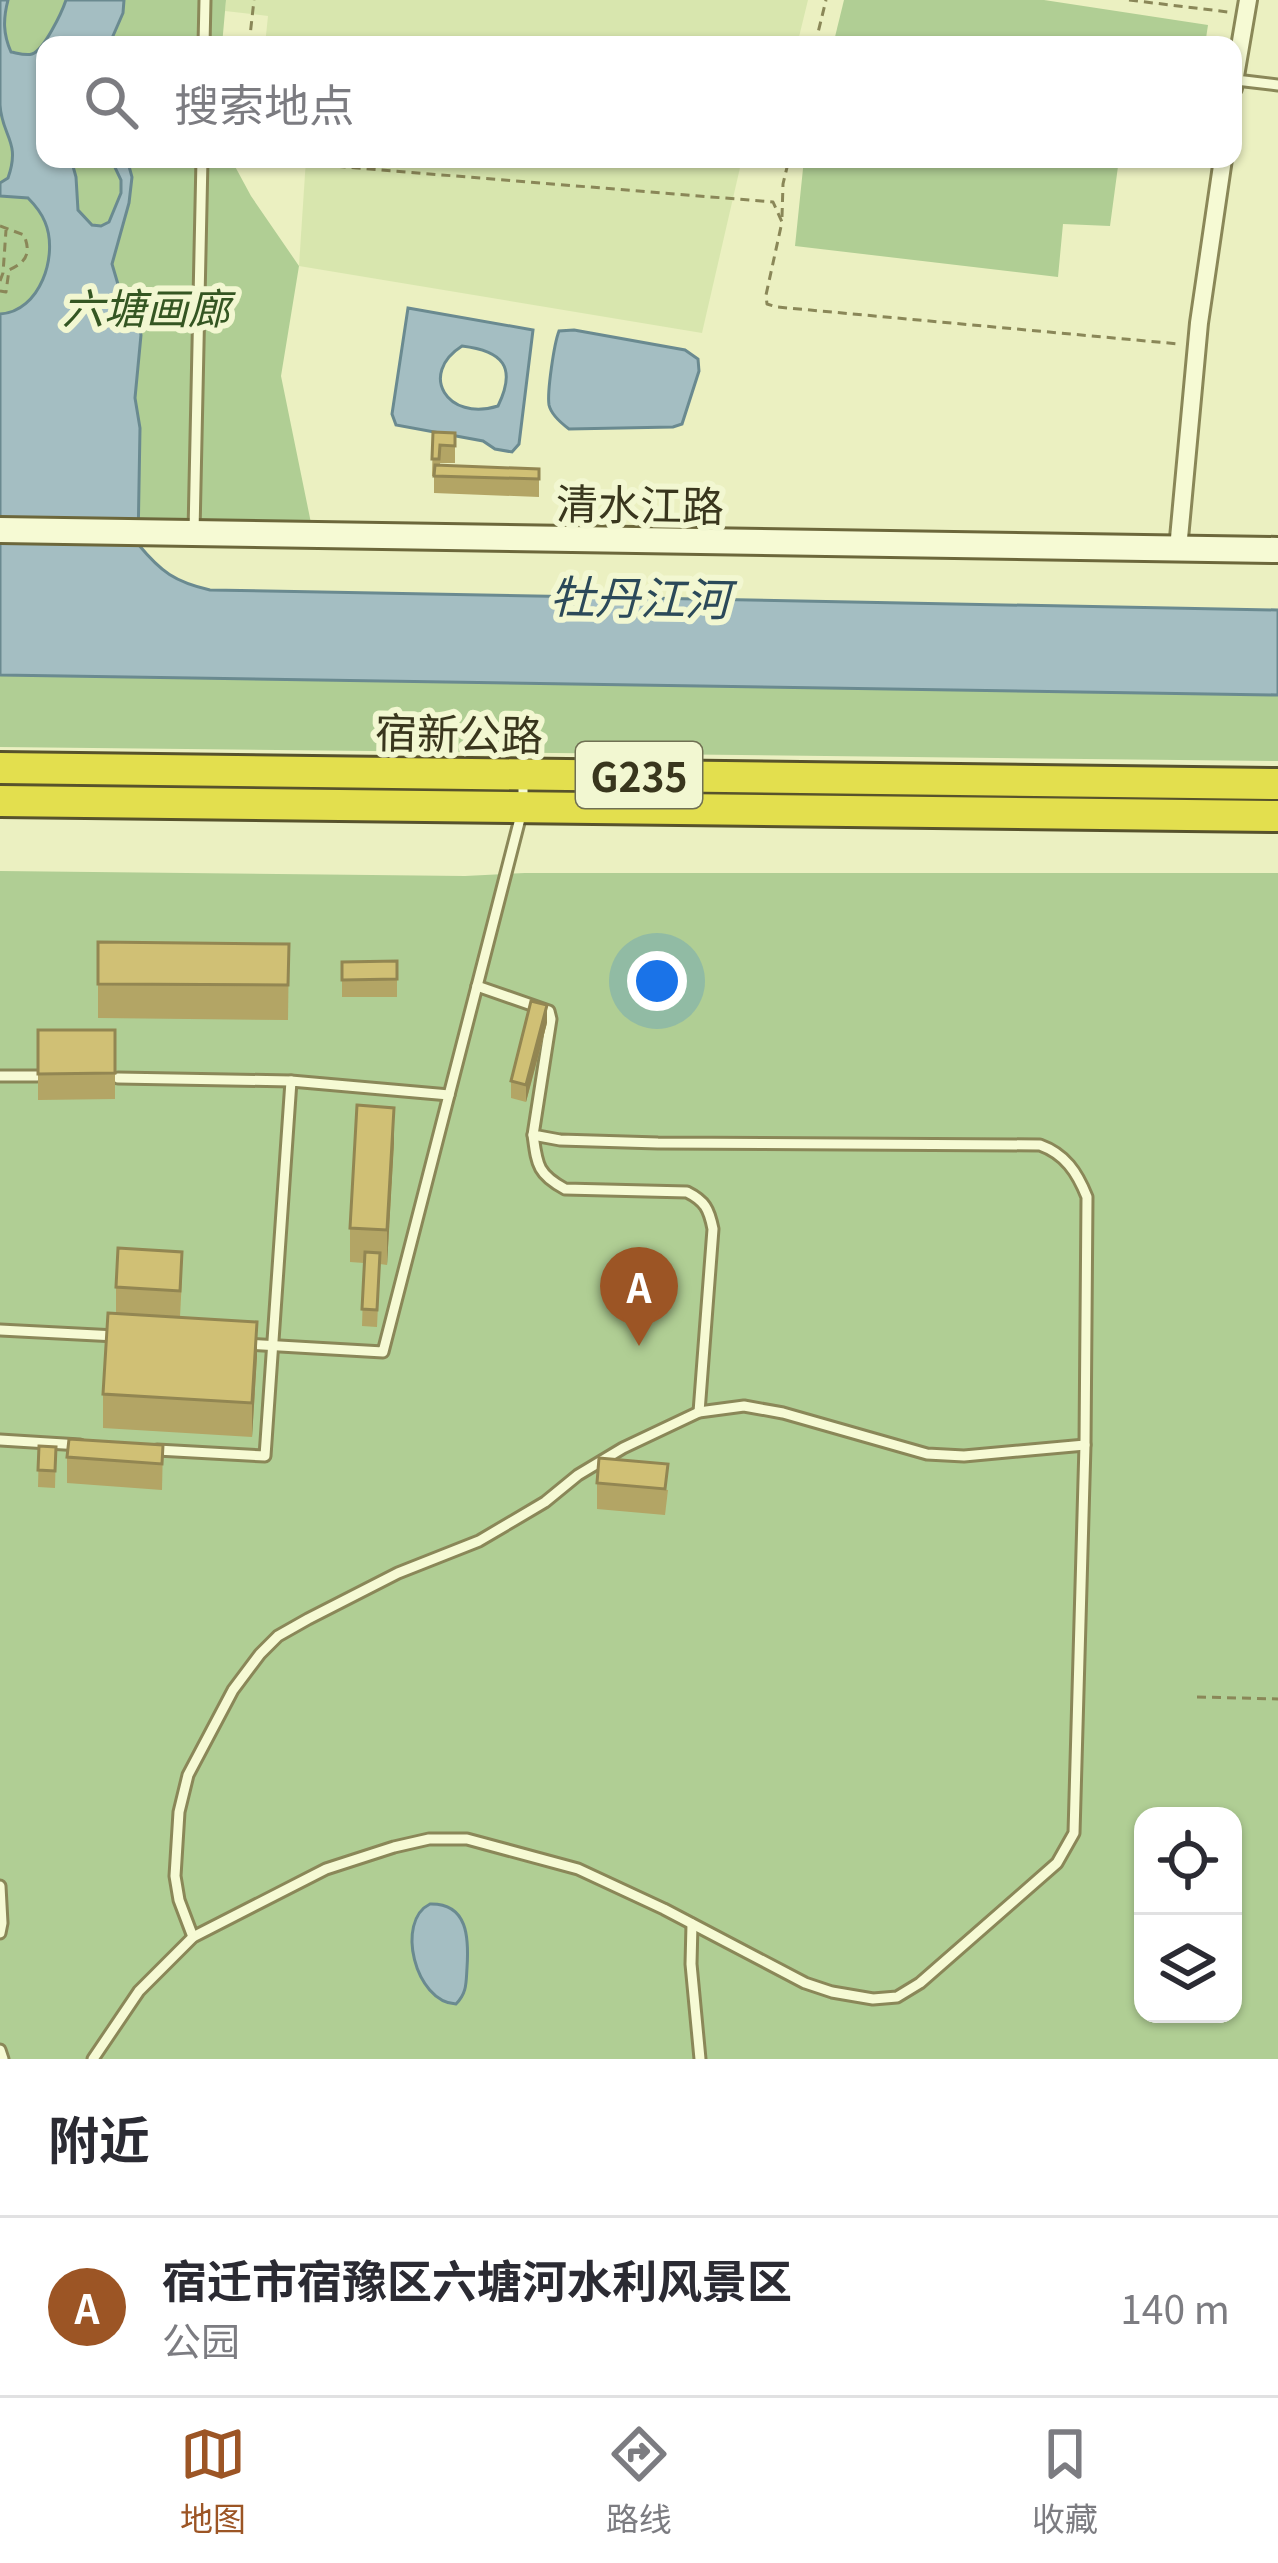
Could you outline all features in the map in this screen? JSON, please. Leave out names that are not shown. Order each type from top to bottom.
[{"type":"highway","name":"宿新公路","points":[[0,768],[1278,784]]},
{"type":"highway","name":"宿新公路","points":[[0,801],[1278,816]]},
{"type":"street","points":[[1178,548],[1197,345],[1221,168]]},
{"type":"street","name":"清水江路","points":[[0,530],[1278,550]]},
{"type":"lane","points":[[204,36],[205,0]]},
{"type":"lane","points":[[1242,80],[1278,86]]},
{"type":"lane","points":[[194,533],[202,168]]},
{"type":"lane","points":[[228,1343],[383,1352],[523,807],[523,773]]},
{"type":"lane","points":[[477,986],[549,1011],[533,1135],[538,1168],[551,1181],[565,1189],[687,1192],[710,1209],[712,1258],[699,1412]]},
{"type":"lane","points":[[0,1076],[37,1076]]},
{"type":"lane","points":[[118,1078],[291,1081],[448,1095]]},
{"type":"lane","points":[[154,1450],[265,1456],[291,1081]]},
{"type":"lane","points":[[93,2059],[139,1991],[193,1937],[326,1869],[394,1847],[429,1839],[467,1839],[578,1869],[805,1983],[853,1997],[897,1997],[920,1983],[1057,1863],[1073,1833],[1085,1445],[1087,1196],[1081,1181],[1060,1154],[1040,1145],[658,1143],[533,1135]]},
{"type":"lane","points":[[0,1330],[137,1338]]},
{"type":"lane","points":[[193,1937],[175,1876],[179,1812],[188,1775],[233,1690],[260,1654],[278,1636],[308,1619],[478,1541],[623,1448],[699,1412],[744,1406],[783,1413],[927,1454],[964,1456],[1085,1445]]},
{"type":"lane","points":[[0,1440],[88,1446]]},
{"type":"lane","points":[[0,1886],[0,1933]]},
{"type":"lane","points":[[692,1924],[700,2059]]},
{"type":"lane","points":[[0,2050],[3,2059]]},
{"type":"path","points":[[250,36],[254,0]]},
{"type":"path","points":[[817,36],[826,0]]},
{"type":"path","points":[[1129,0],[1247,7]]},
{"type":"path","points":[[357,168],[773,202],[782,222]]},
{"type":"path","points":[[787,168],[766,304],[1197,345]]},
{"type":"path","points":[[2,226],[24,235],[28,253],[25,261],[9,271],[6,292],[0,284],[2,226]]},
{"type":"path","points":[[1197,1697],[1278,1699]]},
{"type":"green space","name":"六塘画廊","points":[[0,0],[226,0],[223,36],[36,36],[36,168],[236,168],[299,266],[281,376],[311,523],[0,520]]},
{"type":"green space","points":[[226,0],[808,0],[799,36],[266,36],[268,16],[225,11]]},
{"type":"green space","points":[[844,0],[1044,0],[1208,25],[1206,36],[835,36]]},
{"type":"green space","points":[[305,168],[740,168],[702,333],[299,266]]},
{"type":"green space","points":[[803,168],[1118,168],[1110,226],[1063,224],[1058,277],[795,246]]},
{"type":"green space","points":[[0,675],[1278,695],[1278,761],[0,747]]},
{"type":"green space","points":[[0,871],[465,876],[1278,873],[1278,2059],[0,2059]]},
{"type":"water","points":[[0,0],[8,0],[5,26],[11,52],[36,52],[36,168],[74,168],[78,210],[92,225],[101,226],[109,222],[121,193],[115,168],[130,168],[129,203],[112,264],[141,335],[135,398],[140,428],[138,544],[178,579],[210,590],[1278,610],[1278,695],[0,675],[0,314],[14,311],[36,293],[50,250],[45,222],[33,203],[28,198],[0,196],[0,183],[8,178],[13,155],[0,105]]},
{"type":"water","points":[[66,0],[124,0],[113,36],[48,36]]},
{"type":"water","points":[[408,308],[533,330],[519,444],[512,452],[483,441],[396,425],[392,414]],"holes":[[[462,346],[488,352],[502,363],[506,381],[498,406],[465,407],[444,392],[442,369]]]},
{"type":"water","points":[[559,331],[685,350],[698,359],[699,371],[682,424],[569,429],[563,424],[549,405],[550,379]]},
{"type":"water","points":[[430,1904],[452,1909],[464,1924],[466,1983],[456,2004],[430,1990],[414,1960],[414,1927],[419,1913]]},
{"type":"building","points":[[433,432],[455,433],[455,446],[440,445],[439,459],[432,459]]},
{"type":"building","points":[[435,465],[539,469],[539,479],[434,476]]},
{"type":"building","points":[[98,942],[289,944],[288,985],[98,984]]},
{"type":"building","points":[[397,961],[397,979],[342,980],[342,962]]},
{"type":"building","points":[[531,1001],[547,1005],[526,1085],[511,1081]]},
{"type":"building","points":[[38,1030],[115,1030],[115,1073],[38,1074]]},
{"type":"building","points":[[357,1105],[394,1108],[387,1230],[350,1228]]},
{"type":"building","points":[[118,1248],[182,1252],[180,1291],[116,1287]]},
{"type":"building","points":[[365,1252],[380,1253],[377,1310],[362,1309]]},
{"type":"building","points":[[108,1313],[257,1322],[252,1403],[103,1394]]},
{"type":"building","points":[[69,1439],[163,1445],[162,1464],[67,1457]]},
{"type":"building","points":[[39,1446],[56,1447],[55,1471],[38,1470]]},
{"type":"building","points":[[599,1458],[668,1464],[665,1489],[597,1483]]},
{"type":"place","name":"宿迁市宿豫区六塘河水利风景区","points":[[639,1346]]},
{"type":"water label","name":"牡丹江河","points":[[640,595]]}]
